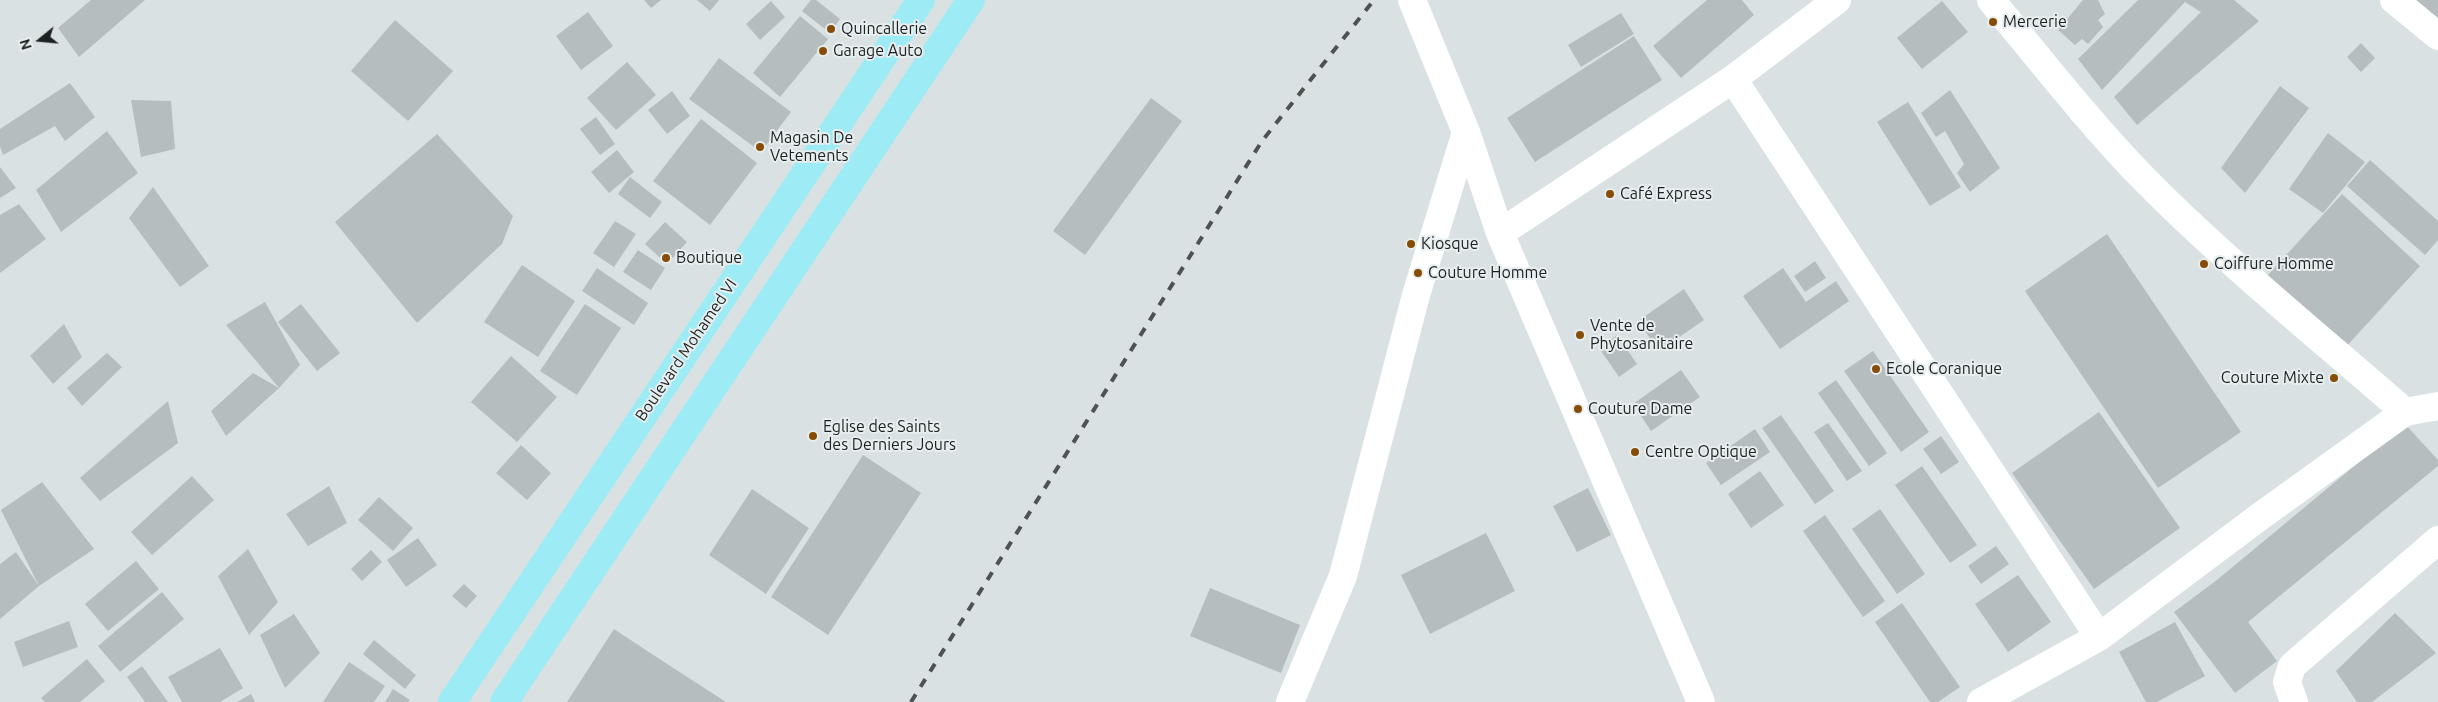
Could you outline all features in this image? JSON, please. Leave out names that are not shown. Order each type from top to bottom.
[{"type":"main road","name":"Boulevard Mohamed VI","points":[[452,702],[921,0]]},
{"type":"main road","points":[[504,702],[971,0]]},
{"type":"street","points":[[1412,0],[1466,132],[1500,233],[1701,702]]},
{"type":"street","points":[[1500,233],[1733,79],[1837,0]]},
{"type":"street","points":[[1991,0],[2110,142],[2147,182],[2191,225],[2405,412]]},
{"type":"street","points":[[2394,0],[2438,36]]},
{"type":"street","points":[[1733,79],[2099,636]]},
{"type":"street","points":[[1290,702],[1343,576],[1416,295],[1466,132]]},
{"type":"street","points":[[1985,701],[2099,636],[2405,412],[2438,406]]},
{"type":"street","points":[[2294,702],[2287,682],[2292,666],[2438,540]]},
{"type":"building","points":[[91,0],[145,0],[79,57],[58,28]]},
{"type":"building","points":[[644,0],[661,0],[651,8]]},
{"type":"building","points":[[697,0],[719,0],[710,11]]},
{"type":"building","points":[[811,0],[816,0],[840,19],[830,33],[802,11]]},
{"type":"building","points":[[1707,0],[1742,0],[1754,15],[1681,78],[1653,46]]},
{"type":"building","points":[[2083,0],[2098,0],[2105,14],[2098,20],[2103,27],[2088,44],[2082,39],[2075,45],[2058,30]]},
{"type":"building","points":[[2138,0],[2234,0],[2259,21],[2137,125],[2114,97],[2201,12],[2185,2],[2102,90],[2078,59]]},
{"type":"building","points":[[2404,0],[2438,0],[2438,24]]},
{"type":"building","points":[[771,1],[785,17],[760,40],[746,24]]},
{"type":"building","points":[[1942,1],[1968,32],[1922,69],[1897,38]]},
{"type":"building","points":[[588,12],[613,46],[581,70],[556,36]]},
{"type":"building","points":[[1621,13],[1634,34],[1581,67],[1568,45]]},
{"type":"building","points":[[800,16],[828,39],[780,97],[753,73]]},
{"type":"building","points":[[395,20],[453,71],[408,121],[351,71]]},
{"type":"building","points":[[1634,36],[1662,80],[1535,162],[1507,118]]},
{"type":"building","points":[[2361,43],[2375,58],[2361,72],[2347,57]]},
{"type":"building","points":[[719,58],[791,112],[761,152],[689,99]]},
{"type":"building","points":[[627,62],[656,95],[616,130],[587,98]]},
{"type":"building","points":[[70,83],[95,117],[65,141],[55,126],[3,155],[0,146],[0,129]]},
{"type":"building","points":[[2280,86],[2309,108],[2245,193],[2221,168]]},
{"type":"building","points":[[1950,90],[2000,168],[1970,192],[1957,173],[1964,164],[1945,131],[1936,137],[1921,113]]},
{"type":"building","points":[[672,91],[690,116],[667,134],[648,110]]},
{"type":"building","points":[[1151,98],[1182,121],[1085,255],[1053,231]]},
{"type":"building","points":[[131,100],[171,101],[175,149],[141,157]]},
{"type":"building","points":[[1908,102],[1961,187],[1930,206],[1877,122]]},
{"type":"building","points":[[596,117],[615,144],[600,155],[580,129]]},
{"type":"building","points":[[701,119],[757,163],[710,225],[653,181]]},
{"type":"building","points":[[107,131],[138,173],[61,232],[36,190]]},
{"type":"building","points":[[2328,133],[2365,162],[2323,213],[2289,189]]},
{"type":"building","points":[[437,134],[513,216],[502,244],[417,323],[335,222]]},
{"type":"building","points":[[617,150],[634,172],[609,193],[591,172]]},
{"type":"building","points":[[2370,160],[2438,221],[2438,240],[2425,255],[2347,186]]},
{"type":"building","points":[[0,167],[16,188],[0,198]]},
{"type":"building","points":[[630,177],[662,202],[650,218],[618,194]]},
{"type":"building","points":[[153,187],[209,266],[180,287],[129,218]]},
{"type":"building","points":[[2342,194],[2420,266],[2345,348],[2267,276]]},
{"type":"building","points":[[19,204],[46,239],[0,273],[0,215]]},
{"type":"building","points":[[615,221],[636,234],[614,267],[593,253]]},
{"type":"building","points":[[665,222],[687,242],[667,264],[645,244]]},
{"type":"building","points":[[2107,234],[2241,432],[2158,488],[2025,291]]},
{"type":"building","points":[[638,250],[665,268],[651,290],[623,272]]},
{"type":"building","points":[[1815,261],[1826,278],[1805,292],[1794,276]]},
{"type":"building","points":[[522,265],[575,301],[538,357],[484,322]]},
{"type":"building","points":[[597,268],[648,303],[634,325],[582,291]]},
{"type":"building","points":[[1783,268],[1806,302],[1836,281],[1849,301],[1780,349],[1743,296]]},
{"type":"building","points":[[1684,289],[1704,320],[1659,351],[1638,321]]},
{"type":"building","points":[[265,302],[300,365],[279,388],[226,325]]},
{"type":"building","points":[[301,304],[340,353],[317,371],[278,322]]},
{"type":"building","points":[[585,304],[621,328],[577,395],[540,371]]},
{"type":"building","points":[[64,324],[82,357],[53,384],[30,356]]},
{"type":"building","points":[[1617,335],[1637,364],[1619,377],[1599,348]]},
{"type":"building","points":[[1873,351],[1929,432],[1901,452],[1844,371]]},
{"type":"building","points":[[107,353],[122,367],[82,406],[67,388]]},
{"type":"building","points":[[511,356],[557,397],[517,442],[471,402]]},
{"type":"building","points":[[1681,370],[1700,397],[1651,431],[1633,404]]},
{"type":"building","points":[[253,373],[279,388],[226,436],[211,411]]},
{"type":"building","points":[[1836,380],[1887,453],[1869,466],[1818,393]]},
{"type":"building","points":[[168,401],[178,443],[100,501],[80,478]]},
{"type":"building","points":[[2099,412],[2180,528],[2094,589],[2012,473]]},
{"type":"building","points":[[1781,415],[1834,491],[1815,504],[1762,428]]},
{"type":"building","points":[[1828,423],[1862,471],[1847,481],[1814,432]]},
{"type":"building","points":[[2405,424],[2438,460],[2438,466],[2248,622],[2277,661],[2235,693],[2174,612],[2217,580]]},
{"type":"building","points":[[1755,429],[1770,452],[1721,485],[1706,463]]},
{"type":"building","points":[[1941,436],[1959,462],[1941,474],[1923,449]]},
{"type":"building","points":[[521,445],[551,473],[527,500],[496,473]]},
{"type":"building","points":[[863,455],[921,493],[828,635],[771,597]]},
{"type":"building","points":[[1922,466],[1977,545],[1950,563],[1895,485]]},
{"type":"building","points":[[1760,471],[1784,505],[1751,528],[1728,494]]},
{"type":"building","points":[[192,476],[214,500],[152,555],[131,532]]},
{"type":"building","points":[[42,482],[94,549],[39,586],[1,510]]},
{"type":"building","points":[[329,486],[347,523],[308,546],[286,514]]},
{"type":"building","points":[[1588,488],[1611,535],[1577,552],[1553,506]]},
{"type":"building","points":[[752,489],[809,528],[766,594],[709,555]]},
{"type":"building","points":[[379,497],[413,528],[393,551],[358,520]]},
{"type":"building","points":[[1880,509],[1925,574],[1897,594],[1852,529]]},
{"type":"building","points":[[1825,515],[1885,601],[1863,617],[1803,531]]},
{"type":"building","points":[[1486,533],[1515,591],[1430,634],[1401,575]]},
{"type":"building","points":[[418,538],[437,565],[406,587],[387,560]]},
{"type":"building","points":[[1996,546],[2009,564],[1981,584],[1968,566]]},
{"type":"building","points":[[248,549],[278,602],[249,635],[218,576]]},
{"type":"building","points":[[371,550],[382,562],[362,581],[351,569]]},
{"type":"building","points":[[16,552],[39,586],[0,619],[0,564]]},
{"type":"building","points":[[136,561],[159,589],[108,631],[85,604]]},
{"type":"building","points":[[2018,575],[2051,622],[2008,652],[1975,604]]},
{"type":"building","points":[[464,584],[477,596],[466,608],[452,596]]},
{"type":"building","points":[[1210,588],[1300,625],[1281,673],[1190,636]]},
{"type":"building","points":[[162,592],[184,619],[120,672],[98,646]]},
{"type":"building","points":[[1902,603],[1960,687],[1938,702],[1930,702],[1875,622]]},
{"type":"building","points":[[2395,613],[2436,653],[2372,702],[2357,702],[2336,671]]},
{"type":"building","points":[[294,614],[320,653],[285,688],[260,635]]},
{"type":"building","points":[[69,621],[78,647],[23,667],[14,642]]},
{"type":"building","points":[[2175,622],[2205,676],[2157,702],[2146,702],[2119,652]]},
{"type":"building","points":[[614,629],[664,662],[726,702],[567,702]]},
{"type":"building","points":[[374,640],[416,675],[405,689],[363,654]]},
{"type":"building","points":[[220,648],[243,688],[220,702],[182,702],[168,677]]},
{"type":"building","points":[[87,659],[105,681],[80,702],[45,702],[41,698]]},
{"type":"building","points":[[349,662],[385,686],[374,702],[323,702]]},
{"type":"building","points":[[142,666],[168,702],[145,702],[127,677]]},
{"type":"building","points":[[393,689],[410,700],[408,702],[385,702]]},
{"type":"building","points":[[251,694],[255,702],[237,702]]},
{"type":"railway","points":[[911,702],[1262,141],[1374,0]]},
{"type":"place","name":"Mercerie","points":[[1993,22]]},
{"type":"place","name":"Quincallerie","points":[[831,29]]},
{"type":"place","name":"Garage Auto","points":[[823,51]]},
{"type":"place","name":"Magasin De Vetements","points":[[760,147]]},
{"type":"place","name":"Café Express","points":[[1610,194]]},
{"type":"place","name":"Kiosque","points":[[1411,244]]},
{"type":"place","name":"Boutique","points":[[666,258]]},
{"type":"place","name":"Coiffure Homme","points":[[2204,264]]},
{"type":"place","name":"Couture Homme","points":[[1418,273]]},
{"type":"place","name":"Vente de Phytosanitaire","points":[[1580,335]]},
{"type":"place","name":"Ecole Coranique","points":[[1876,369]]},
{"type":"place","name":"Couture Mixte","points":[[2334,378]]},
{"type":"place","name":"Couture Dame","points":[[1578,409]]},
{"type":"place","name":"Eglise des Saints des Derniers Jours","points":[[813,436]]},
{"type":"place","name":"Centre Optique","points":[[1635,452]]}]
